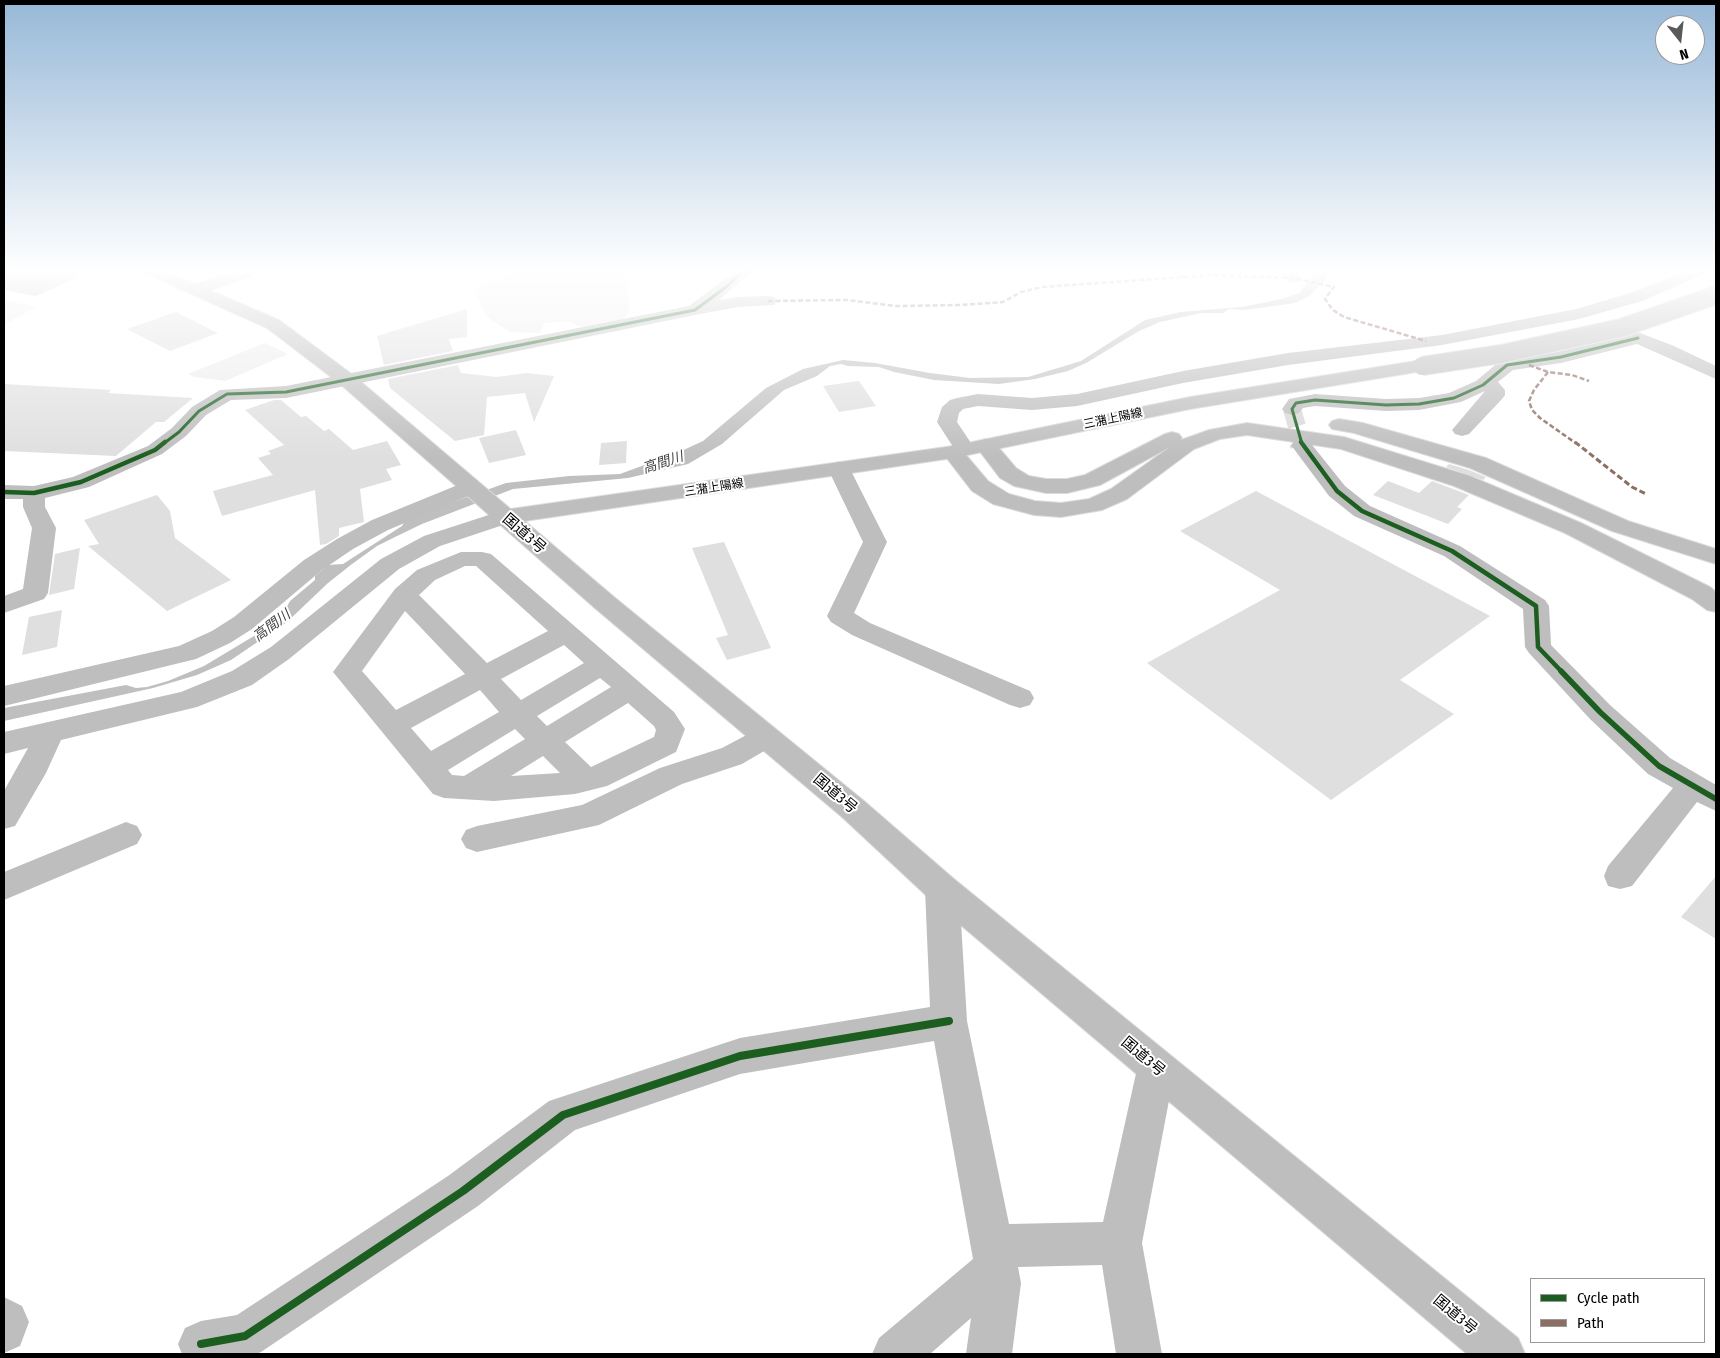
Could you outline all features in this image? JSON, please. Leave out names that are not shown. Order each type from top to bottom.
[{"type":"main road","name":"国道3号","points":[[283,331],[346,379],[485,500],[852,809],[942,888],[1156,1069],[1502,1354]]},
{"type":"main road","points":[[4,492],[34,493],[81,482],[155,450],[179,432],[199,411],[227,394],[286,392],[587,331]]},
{"type":"main road","points":[[1487,331],[1442,340],[1269,363],[1183,377],[1077,400],[1032,404],[978,400],[958,404],[949,411],[947,422],[959,450],[980,486],[1001,499],[1034,508],[1061,510],[1094,505],[1119,494],[1187,446],[1216,434],[1247,429],[1344,443],[1462,481],[1573,528],[1701,593],[1716,604]]},
{"type":"main road","name":"三潴上陽線","points":[[485,500],[839,469],[986,445],[1190,403],[1501,354],[1606,331]]},
{"type":"main road","points":[[1622,331],[1668,350],[1716,373]]},
{"type":"main road","points":[[1442,340],[1507,365],[1561,357],[1638,338]]},
{"type":"main road","points":[[1292,409],[1296,403],[1315,400],[1386,405],[1419,404],[1454,398],[1487,382],[1507,365]]},
{"type":"main road","points":[[1462,430],[1495,395],[1494,390],[1487,382]]},
{"type":"main road","points":[[986,445],[1008,473],[1022,481],[1046,486],[1067,486],[1092,480],[1186,431],[1210,423],[1253,417],[1302,419],[1356,428],[1478,463],[1620,526],[1716,557]]},
{"type":"main road","points":[[1302,445],[1337,491],[1362,511],[1452,551],[1536,606],[1538,647],[1600,712],[1659,766],[1704,792],[1620,876]]},
{"type":"main road","points":[[839,469],[875,542],[840,616],[861,629],[1020,698]]},
{"type":"main road","points":[[4,604],[35,594],[44,528],[34,507],[34,493]]},
{"type":"main road","points":[[4,696],[47,691],[187,654],[243,623],[313,565],[345,544],[380,525],[485,500]]},
{"type":"main road","points":[[4,743],[43,730],[187,700],[242,678],[280,653],[390,564],[432,541],[485,500]]},
{"type":"main road","points":[[1620,526],[1716,582]]},
{"type":"main road","points":[[461,559],[482,559],[566,633],[664,719],[670,729],[666,744],[596,778],[575,783],[494,789],[444,786],[346,672],[404,595],[426,575],[461,559]]},
{"type":"main road","points":[[404,595],[484,677],[518,715],[586,780]]},
{"type":"main road","points":[[392,726],[566,633]]},
{"type":"main road","points":[[428,767],[467,734],[518,715],[555,683],[602,665]]},
{"type":"main road","points":[[468,788],[629,689]]},
{"type":"main road","points":[[4,817],[30,773],[43,730],[47,691]]},
{"type":"main road","points":[[477,839],[588,816],[671,776],[732,756],[766,737]]},
{"type":"main road","points":[[647,754],[671,776]]},
{"type":"main road","points":[[4,886],[126,835]]},
{"type":"main road","points":[[942,888],[950,1021],[999,1283],[988,1354]]},
{"type":"main road","points":[[202,1344],[244,1336],[463,1192],[563,1114],[740,1056],[950,1021]]},
{"type":"main road","points":[[1139,1354],[1120,1243],[1156,1069]]},
{"type":"main road","points":[[895,1354],[994,1257],[1120,1243]]},
{"type":"main road","points":[[4,1320],[6,1322],[4,1330]]},
{"type":"shaded area","points":[[509,331],[541,331],[540,333]]},
{"type":"shaded area","points":[[265,343],[288,354],[225,381],[194,377],[188,374]]},
{"type":"water","name":"高間川","points":[[1127,331],[1138,331],[1086,363],[1068,371],[1035,379],[999,384],[934,380],[879,367],[841,364],[830,366],[817,376],[784,390],[722,444],[688,464],[628,478],[513,489],[422,524],[377,546],[328,583],[287,622],[231,660],[197,675],[153,688],[4,721],[4,708],[126,685],[136,688],[147,687],[168,681],[204,666],[279,621],[290,601],[315,580],[315,576],[328,565],[343,564],[402,526],[406,519],[506,483],[569,476],[620,474],[677,453],[703,441],[766,388],[803,369],[843,360],[875,363],[970,378],[1028,377],[1081,361]]},
{"type":"building","points":[[132,331],[215,331],[218,333],[170,351]]},
{"type":"building","points":[[392,331],[467,331],[467,337],[449,339],[453,351],[384,365],[377,336]]},
{"type":"building","points":[[458,365],[461,373],[497,377],[526,373],[554,376],[534,422],[525,393],[487,397],[484,435],[455,441],[390,388],[388,379]]},
{"type":"building","points":[[859,381],[876,406],[839,412],[823,386]]},
{"type":"building","points":[[4,384],[111,390],[108,393],[193,398],[164,422],[156,422],[116,456],[4,451]]},
{"type":"building","points":[[274,400],[281,400],[301,417],[306,416],[324,431],[329,429],[353,450],[387,441],[401,465],[386,469],[392,480],[360,489],[364,522],[339,528],[339,536],[326,544],[320,545],[315,490],[222,516],[213,491],[273,475],[258,458],[271,454],[268,451],[284,445],[245,410]]},
{"type":"building","points":[[516,430],[526,455],[489,463],[479,438]]},
{"type":"building","points":[[627,441],[626,463],[599,465],[601,443]]},
{"type":"building","points":[[1449,464],[1486,477],[1483,480],[1446,467]]},
{"type":"building","points":[[1388,481],[1419,493],[1432,481],[1469,495],[1457,507],[1462,509],[1448,524],[1373,495]]},
{"type":"building","points":[[1256,491],[1490,616],[1400,680],[1454,714],[1331,800],[1147,663],[1280,590],[1180,531]]},
{"type":"building","points":[[157,495],[170,511],[175,538],[231,580],[167,611],[88,546],[99,544],[84,520]]},
{"type":"building","points":[[724,542],[771,648],[727,660],[716,638],[728,635],[692,548]]},
{"type":"building","points":[[80,548],[74,589],[49,595],[55,554]]},
{"type":"building","points":[[62,610],[57,647],[22,655],[29,617]]},
{"type":"building","points":[[1716,876],[1716,939],[1681,917]]},
{"type":"tunnel","points":[[1292,409],[1302,444]]},
{"type":"marked path","points":[[1391,331],[1426,341]]},
{"type":"marked path","points":[[1529,365],[1548,372],[1572,375],[1589,381]]},
{"type":"marked path","points":[[1548,372],[1534,390],[1529,401],[1532,410],[1632,487],[1646,494]]},
{"type":"cycle path","points":[[4,492],[34,493],[81,482],[155,450],[179,432],[199,411],[227,394],[286,392],[588,331]]},
{"type":"cycle path","points":[[1638,338],[1561,357],[1507,365],[1483,385],[1454,398],[1419,404],[1386,405],[1315,400],[1296,403],[1292,409],[1302,445],[1337,491],[1362,511],[1452,551],[1536,606],[1538,647],[1600,712],[1659,766],[1716,799]]},
{"type":"cycle path","points":[[201,1344],[245,1336],[463,1191],[563,1115],[740,1056],[949,1021]]}]
